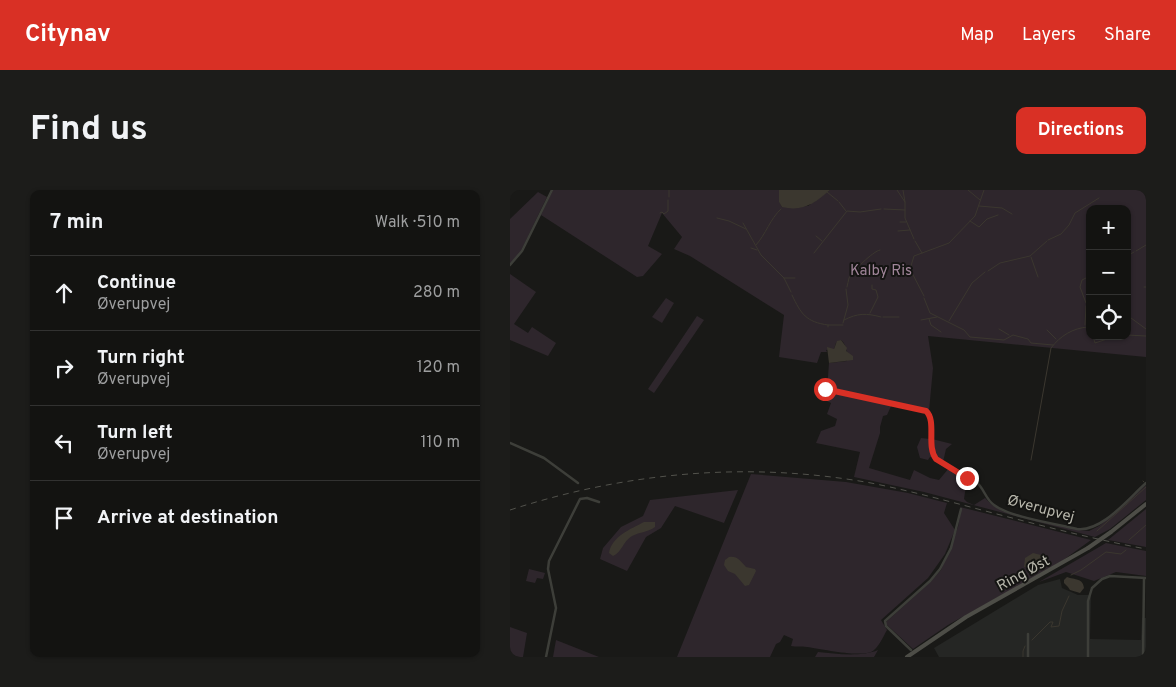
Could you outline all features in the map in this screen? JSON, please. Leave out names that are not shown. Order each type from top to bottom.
[{"type":"main road","name":"Ring Øst","points":[[907,657],[966,618],[1088,548],[1146,504]]},
{"type":"street","points":[[510,265],[522,251],[552,190]]},
{"type":"street","name":"Øverupvej","points":[[825,389],[926,411],[930,417],[931,448],[936,459],[977,483],[990,502],[1010,513],[1088,530],[1104,522],[1146,483]]},
{"type":"street","points":[[510,443],[544,458],[578,483]]},
{"type":"street","points":[[546,657],[556,613],[548,562],[580,499],[587,498],[599,502]]},
{"type":"street","points":[[911,650],[886,626],[885,621],[930,581],[940,569],[951,548],[959,521],[960,510]]},
{"type":"street","points":[[1088,657],[1088,601],[1092,588],[1102,579],[1110,576],[1145,578],[1143,657]]},
{"type":"street","points":[[1028,634],[1028,657]]},
{"type":"shaded area","points":[[779,190],[830,190],[808,205],[789,208],[782,207],[779,202]]},
{"type":"shaded area","points":[[841,340],[847,348],[846,351],[853,356],[853,360],[829,363],[827,347],[834,349],[837,341]]},
{"type":"shaded area","points":[[644,522],[655,522],[655,527],[632,536],[613,556],[609,553],[618,538],[628,530]]},
{"type":"shaded area","points":[[1033,553],[1045,556],[1029,568],[1024,567],[1025,558]]},
{"type":"shaded area","points":[[729,557],[737,558],[746,567],[755,569],[756,571],[749,585],[745,586],[735,574],[728,571],[724,565],[725,560]]},
{"type":"shaded area","points":[[1067,577],[1082,582],[1084,588],[1080,593],[1070,590],[1064,583]]},
{"type":"shaded area","points":[[1060,579],[1062,588],[1078,595],[1091,595],[1090,639],[1141,640],[1142,618],[1146,618],[1146,657],[939,657],[934,648],[1038,585]]},
{"type":"green space","name":"Kalby Ris","points":[[553,190],[779,190],[779,201],[782,207],[808,206],[830,190],[1146,190],[1146,357],[928,336],[933,368],[929,411],[867,397],[892,404],[887,415],[883,416],[880,433],[869,468],[910,480],[914,470],[939,480],[949,468],[969,480],[964,499],[967,502],[974,505],[985,498],[1002,511],[1078,530],[1089,531],[1099,526],[1146,485],[1146,500],[1110,529],[1095,537],[924,492],[854,477],[860,452],[816,443],[821,431],[835,426],[837,419],[827,414],[831,403],[821,398],[827,390],[829,363],[847,361],[846,347],[841,340],[836,343],[834,349],[821,352],[817,363],[779,357],[784,315],[690,256],[674,249],[682,237],[662,213],[648,246],[662,254],[643,276],[637,277],[541,215]]},
{"type":"green space","points":[[538,192],[547,197],[518,257],[510,263],[510,219]]},
{"type":"green space","points":[[510,274],[536,292],[514,324],[528,333],[532,327],[556,343],[548,356],[510,340]]},
{"type":"green space","points":[[666,298],[674,303],[662,323],[652,317]]},
{"type":"green space","points":[[697,316],[704,320],[654,393],[648,389]]},
{"type":"green space","points":[[921,438],[930,439],[932,457],[928,460],[920,458],[917,447]]},
{"type":"green space","points":[[932,439],[952,444],[946,449],[943,462],[934,455]]},
{"type":"green space","points":[[751,474],[846,482],[908,493],[947,503],[944,513],[955,530],[945,554],[928,578],[881,620],[887,630],[874,650],[857,654],[791,646],[793,639],[784,635],[780,642],[776,644],[770,657],[677,657]]},
{"type":"green space","points":[[738,490],[724,523],[675,506],[661,528],[646,537],[627,571],[600,559],[603,548],[621,527],[643,516],[650,500]]},
{"type":"green space","points":[[960,507],[1091,540],[1062,561],[948,625],[913,649],[886,622],[941,570],[958,527]]},
{"type":"green space","points":[[1146,509],[1146,547],[1108,540]]},
{"type":"green space","points":[[1106,543],[1146,551],[1146,576],[1116,572],[1094,581],[1066,572],[1039,582]]},
{"type":"green space","points":[[529,569],[545,573],[543,579],[537,578],[535,583],[526,581]]},
{"type":"green space","points":[[510,627],[527,633],[523,657],[510,657]]},
{"type":"green space","points":[[556,640],[599,657],[553,657]]},
{"type":"green space","points":[[878,650],[874,657],[815,657],[818,652],[857,654]]},
{"type":"waterway","points":[[669,190],[669,197]]},
{"type":"waterway","points":[[897,190],[905,202],[905,218],[914,239]]},
{"type":"waterway","points":[[903,190],[905,202]]},
{"type":"waterway","points":[[968,190],[980,200]]},
{"type":"waterway","points":[[924,296],[910,269],[914,256],[949,243],[975,216],[984,190]]},
{"type":"waterway","points":[[827,192],[838,201]]},
{"type":"waterway","points":[[1048,240],[1061,234],[1069,225],[1075,213],[1099,198]]},
{"type":"waterway","points":[[660,213],[664,214],[668,211],[668,200]]},
{"type":"waterway","points":[[839,202],[846,211]]},
{"type":"waterway","points":[[979,206],[1002,208],[1012,214]]},
{"type":"waterway","points":[[756,245],[781,209]]},
{"type":"waterway","points":[[814,253],[847,211],[860,212],[881,209]]},
{"type":"waterway","points":[[884,209],[905,210]]},
{"type":"waterway","points":[[970,221],[979,227],[987,219],[998,215]]},
{"type":"waterway","points":[[717,218],[746,229]]},
{"type":"waterway","points":[[900,222],[906,222]]},
{"type":"waterway","points":[[743,223],[761,255],[784,278],[791,292]]},
{"type":"waterway","points":[[898,231],[910,230]]},
{"type":"waterway","points":[[816,236],[822,241]]},
{"type":"waterway","points":[[915,241],[922,253]]},
{"type":"waterway","points":[[988,271],[1000,263],[1030,256],[1047,241]]},
{"type":"waterway","points":[[1136,251],[1146,245]]},
{"type":"waterway","points":[[751,248],[757,250]]},
{"type":"waterway","points":[[847,287],[849,278],[854,271],[880,250]]},
{"type":"waterway","points":[[1031,257],[1038,277]]},
{"type":"waterway","points":[[949,321],[972,283],[985,272]]},
{"type":"waterway","points":[[784,278],[795,278]]},
{"type":"waterway","points":[[1086,278],[1082,280],[1080,287],[1086,303]]},
{"type":"waterway","points":[[870,313],[878,297],[876,290],[872,289],[872,285]]},
{"type":"waterway","points":[[843,323],[848,305],[846,289]]},
{"type":"waterway","points":[[792,295],[805,316],[814,322],[828,325]]},
{"type":"waterway","points":[[924,298],[930,313],[964,330],[970,337],[1004,340],[1013,335],[1028,339],[1031,343],[1053,345]]},
{"type":"waterway","points":[[1085,325],[1086,306]]},
{"type":"waterway","points":[[844,320],[862,314],[881,317]]},
{"type":"waterway","points":[[883,317],[899,317]]},
{"type":"waterway","points":[[921,320],[937,317]]},
{"type":"waterway","points":[[1131,318],[1146,329]]},
{"type":"waterway","points":[[929,319],[931,325],[941,332]]},
{"type":"waterway","points":[[828,327],[828,325],[843,325]]},
{"type":"waterway","points":[[1031,460],[1051,348],[1063,336],[1072,331],[1086,327]]},
{"type":"waterway","points":[[999,329],[1009,335]]},
{"type":"waterway","points":[[1047,330],[1056,339]]},
{"type":"waterway","points":[[1131,335],[1146,336]]},
{"type":"waterway","points":[[1094,340],[1095,343],[1104,340]]},
{"type":"waterway","points":[[1097,531],[1146,487]]},
{"type":"waterway","points":[[1129,540],[1146,525]]},
{"type":"waterway","points":[[1071,575],[1106,552],[1121,554],[1126,550]]},
{"type":"waterway","points":[[1032,640],[1050,622],[1053,622],[1051,627],[1059,626],[1062,611],[1069,596]]},
{"type":"waterway","points":[[1023,657],[1025,646]]},
{"type":"railway","points":[[510,510],[554,497],[643,479],[734,472],[780,473],[825,476],[871,483],[1060,530],[1146,549]]},
{"type":"route","points":[[825,389],[926,411],[930,417],[931,448],[934,456],[967,478]]}]
